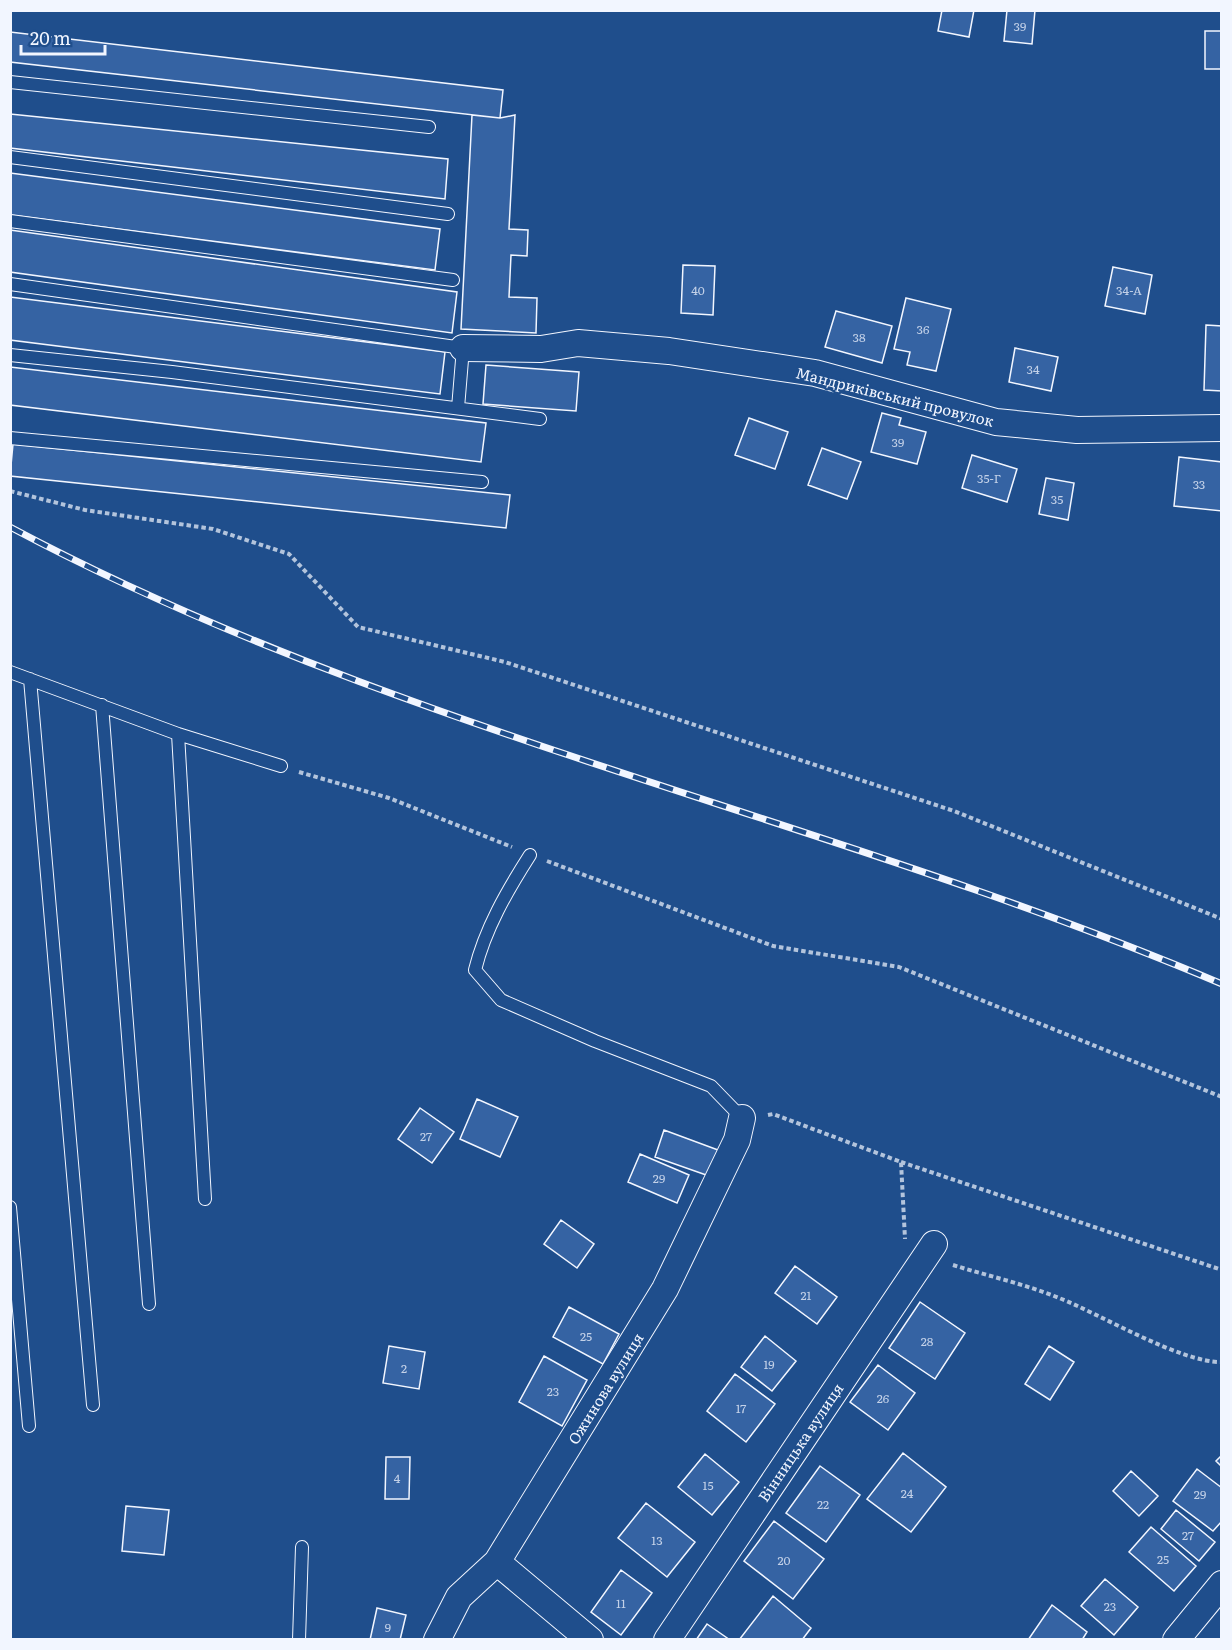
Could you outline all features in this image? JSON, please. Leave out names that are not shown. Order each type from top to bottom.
[{"type":"street","name":"Мандриківський провулок","points":[[463,348],[541,349],[578,343],[669,351],[816,373],[996,422],[1077,430],[1221,428]]},
{"type":"street","name":"Ожинова вулиця","points":[[437,1640],[459,1597],[497,1562],[665,1289],[737,1140],[742,1118]]},
{"type":"street","name":"Вінницька вулиця","points":[[667,1640],[929,1250]]},
{"type":"street","points":[[497,1562],[590,1640]]},
{"type":"street","points":[[1176,1640],[1221,1584]]},
{"type":"lane","points":[[10,82],[429,127]]},
{"type":"lane","points":[[10,157],[448,214]]},
{"type":"lane","points":[[10,221],[453,280]]},
{"type":"lane","points":[[10,284],[463,348],[458,408]]},
{"type":"lane","points":[[10,355],[172,372],[540,419]]},
{"type":"lane","points":[[10,438],[482,482]]},
{"type":"lane","points":[[10,672],[178,734],[281,766]]},
{"type":"lane","points":[[30,679],[93,1405]]},
{"type":"lane","points":[[102,705],[148,1304]]},
{"type":"lane","points":[[178,734],[205,1198]]},
{"type":"lane","points":[[530,855],[505,897],[480,951],[475,970],[501,1000],[595,1041],[711,1086],[742,1118]]},
{"type":"lane","points":[[10,1207],[29,1426]]},
{"type":"lane","points":[[299,1640],[302,1547]]},
{"type":"path","points":[[10,491],[85,510],[213,529],[289,554],[358,627],[505,662],[943,808],[1221,919]]},
{"type":"path","points":[[281,766],[389,798],[530,855],[773,946],[900,967],[1221,1097]]},
{"type":"path","points":[[742,1118],[773,1114],[902,1162],[1221,1270]]},
{"type":"path","points":[[902,1162],[904,1238],[929,1250],[1058,1297],[1207,1362],[1221,1362]]},
{"type":"building","points":[[942,10],[974,10],[969,37],[938,31]]},
{"type":"building","points":[[1007,10],[1035,10],[1032,44],[1004,41]]},
{"type":"building","points":[[1205,31],[1222,31],[1222,69],[1205,69]]},
{"type":"building","points":[[10,32],[503,90],[500,118],[10,62]]},
{"type":"building","points":[[10,114],[448,159],[445,199],[10,148]]},
{"type":"building","points":[[472,115],[500,118],[515,115],[509,229],[528,230],[527,256],[511,255],[509,297],[537,298],[536,333],[461,329]]},
{"type":"building","points":[[10,173],[440,229],[435,270],[10,215]]},
{"type":"building","points":[[10,230],[457,292],[452,333],[10,272]]},
{"type":"building","points":[[683,265],[715,266],[713,315],[681,313]]},
{"type":"building","points":[[1113,267],[1152,275],[1145,314],[1105,306]]},
{"type":"building","points":[[10,297],[445,352],[440,394],[10,340]]},
{"type":"building","points":[[906,298],[951,309],[936,371],[907,365],[910,352],[894,349]]},
{"type":"building","points":[[836,311],[892,326],[882,363],[825,347]]},
{"type":"building","points":[[1206,325],[1222,326],[1222,391],[1204,390]]},
{"type":"building","points":[[1015,348],[1058,357],[1051,391],[1009,382]]},
{"type":"building","points":[[486,365],[579,372],[576,411],[483,404]]},
{"type":"building","points":[[10,367],[486,423],[481,462],[10,405]]},
{"type":"building","points":[[882,413],[901,418],[899,425],[926,432],[917,464],[871,452]]},
{"type":"building","points":[[749,418],[788,432],[775,469],[735,455]]},
{"type":"building","points":[[13,444],[510,495],[506,528],[10,476]]},
{"type":"building","points":[[822,448],[861,462],[847,499],[808,485]]},
{"type":"building","points":[[972,455],[1017,469],[1007,502],[962,488]]},
{"type":"building","points":[[1179,457],[1222,462],[1222,511],[1174,506]]},
{"type":"building","points":[[1046,478],[1074,483],[1068,520],[1039,514]]},
{"type":"building","points":[[477,1099],[518,1117],[500,1157],[460,1139]]},
{"type":"building","points":[[420,1108],[454,1132],[432,1163],[398,1139]]},
{"type":"building","points":[[664,1130],[718,1150],[709,1176],[655,1157]]},
{"type":"building","points":[[640,1154],[689,1175],[677,1203],[628,1182]]},
{"type":"building","points":[[561,1220],[594,1244],[577,1268],[544,1244]]},
{"type":"building","points":[[795,1266],[837,1297],[817,1324],[775,1293]]},
{"type":"building","points":[[920,1302],[965,1333],[935,1379],[889,1348]]},
{"type":"building","points":[[569,1307],[619,1334],[603,1364],[553,1337]]},
{"type":"building","points":[[765,1336],[796,1361],[772,1391],[741,1367]]},
{"type":"building","points":[[389,1346],[425,1352],[419,1389],[383,1383]]},
{"type":"building","points":[[1049,1346],[1074,1362],[1050,1400],[1025,1384]]},
{"type":"building","points":[[544,1356],[587,1380],[562,1426],[519,1402]]},
{"type":"building","points":[[878,1365],[915,1393],[888,1430],[850,1402]]},
{"type":"building","points":[[735,1374],[775,1404],[746,1442],[707,1411]]},
{"type":"building","points":[[903,1453],[946,1487],[911,1532],[867,1499]]},
{"type":"building","points":[[705,1454],[739,1482],[712,1515],[678,1487]]},
{"type":"building","points":[[1222,1455],[1222,1467],[1216,1461]]},
{"type":"building","points":[[386,1457],[410,1457],[409,1499],[385,1499]]},
{"type":"building","points":[[820,1466],[860,1495],[826,1542],[786,1513]]},
{"type":"building","points":[[1197,1469],[1222,1488],[1222,1521],[1213,1531],[1173,1501]]},
{"type":"building","points":[[1131,1471],[1158,1496],[1139,1516],[1113,1491]]},
{"type":"building","points":[[646,1503],[695,1542],[667,1577],[618,1538]]},
{"type":"building","points":[[126,1506],[169,1510],[164,1555],[122,1551]]},
{"type":"building","points":[[1176,1510],[1215,1542],[1199,1561],[1161,1529]]},
{"type":"building","points":[[774,1521],[824,1559],[793,1599],[744,1561]]},
{"type":"building","points":[[1151,1527],[1196,1566],[1174,1591],[1129,1552]]},
{"type":"building","points":[[621,1570],[652,1593],[621,1635],[591,1612]]},
{"type":"building","points":[[1105,1579],[1138,1607],[1114,1635],[1081,1606]]},
{"type":"building","points":[[773,1596],[811,1628],[802,1640],[739,1640]]},
{"type":"building","points":[[1052,1605],[1087,1632],[1082,1640],[1028,1640]]},
{"type":"building","points":[[377,1608],[406,1615],[400,1640],[370,1640]]},
{"type":"building","points":[[707,1624],[730,1640],[696,1640]]},
{"type":"railway","points":[[10,527],[156,598],[305,661],[457,717],[919,870],[1071,924],[1222,984]]}]
